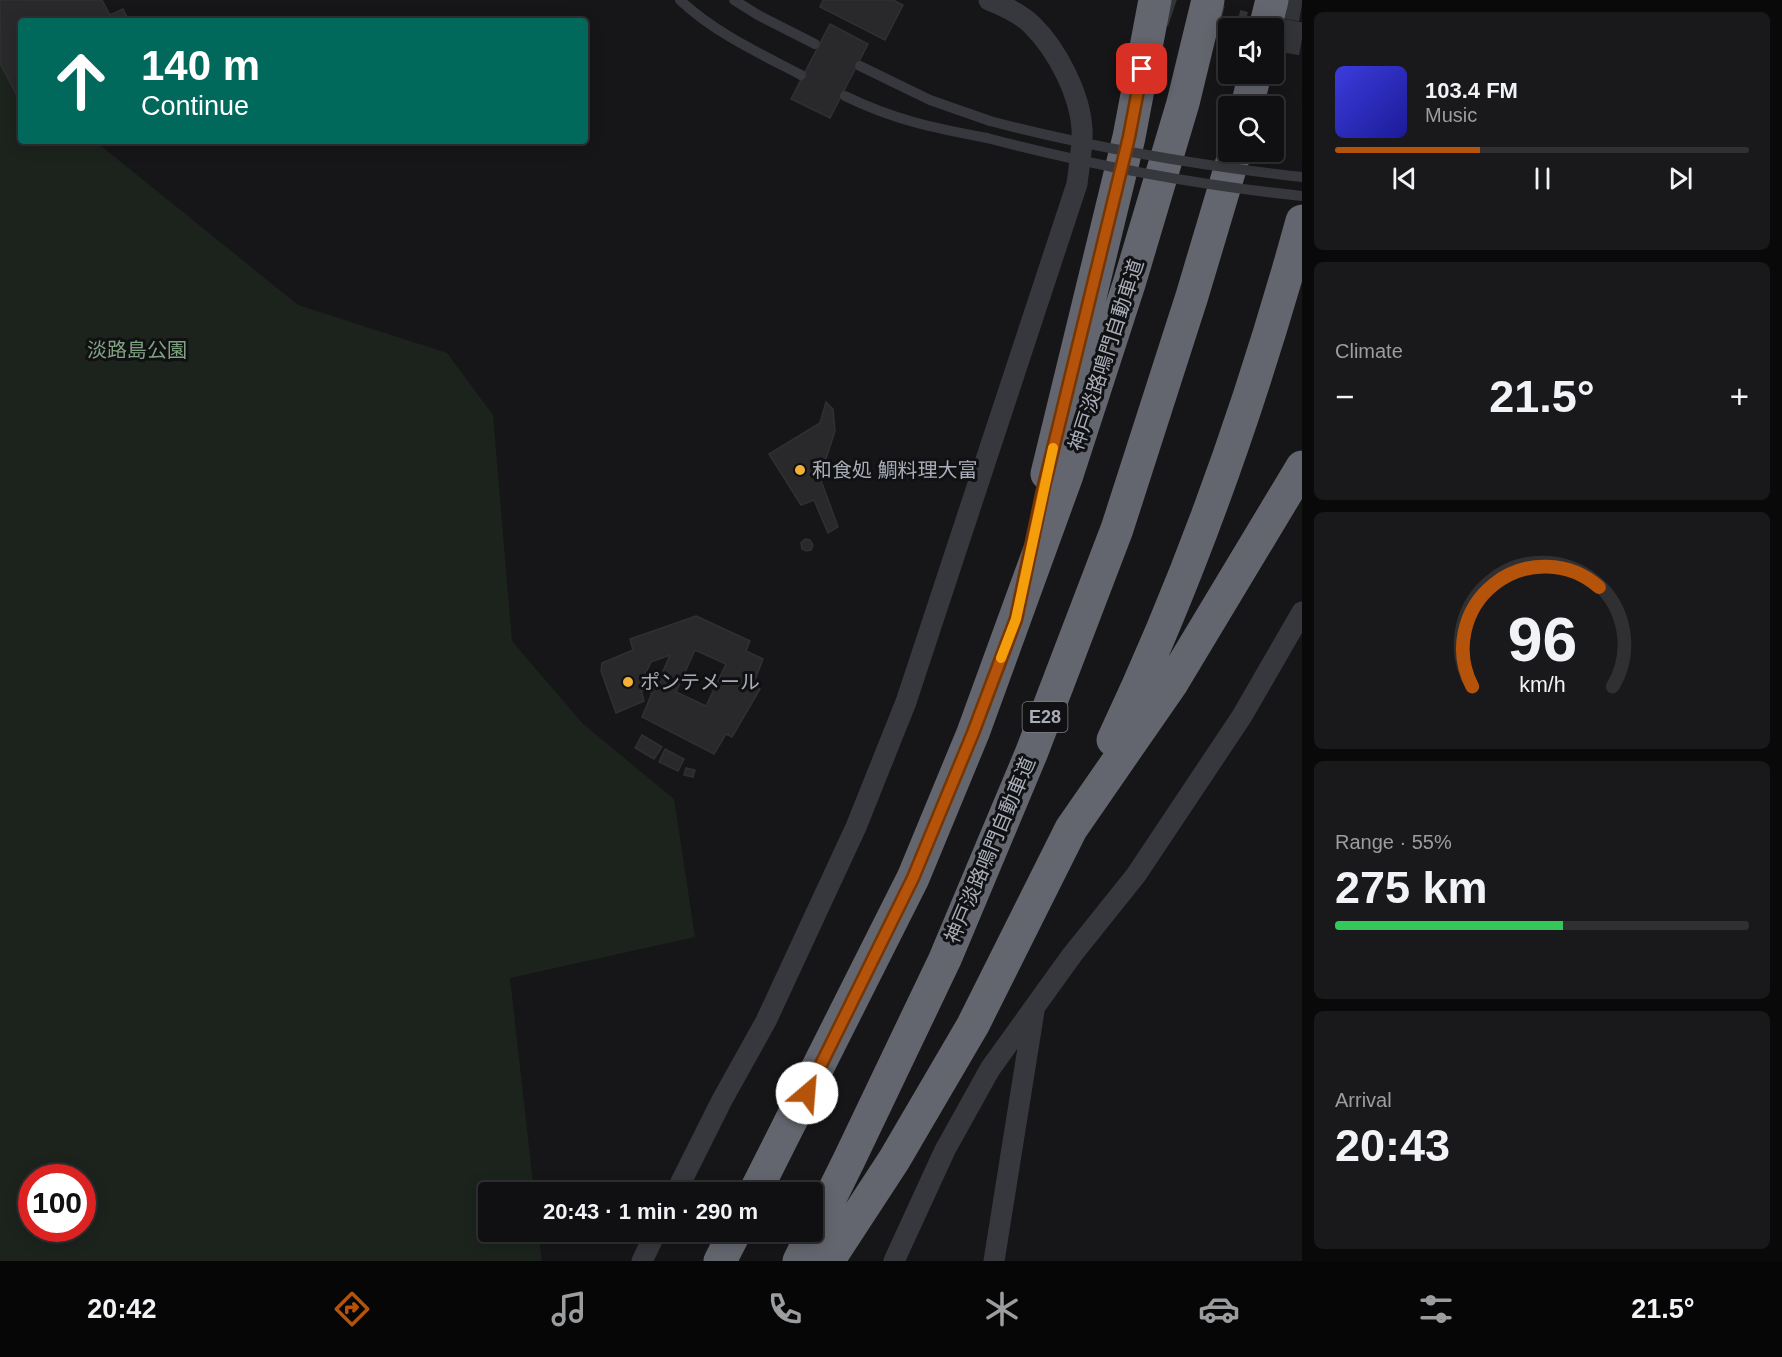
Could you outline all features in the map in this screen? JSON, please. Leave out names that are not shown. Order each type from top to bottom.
[{"type":"highway","points":[[1016,619],[1044,486],[1129,137],[1155,0]]},
{"type":"highway","name":"神戸淡路鳴門自動車道","points":[[760,1182],[913,878],[973,733],[1067,475],[1129,284],[1184,103],[1208,0]]},
{"type":"highway","points":[[1268,18],[1272,0]]},
{"type":"highway","name":"神戸淡路鳴門自動車道","points":[[799,1261],[945,959],[1031,754],[1117,529],[1192,296],[1232,162]]},
{"type":"highway","points":[[828,1261],[894,1160],[973,1025],[1132,701],[1214,500],[1272,329],[1302,221]]},
{"type":"highway","points":[[1071,829],[1172,682],[1302,467]]},
{"type":"highway","points":[[720,1261],[730,1242]]},
{"type":"street","points":[[681,1182],[771,1010],[856,827],[902,712],[934,622],[1077,184],[1082,129],[1077,100],[1055,54],[1032,24],[989,0]]},
{"type":"street","points":[[894,1261],[945,1150],[990,1069],[1072,955],[1136,875],[1190,796],[1242,716],[1302,612]]},
{"type":"street","points":[[994,1261],[1035,1008]]},
{"type":"street","points":[[642,1261],[651,1242]]},
{"type":"lane","points":[[680,0],[731,38],[801,75]]},
{"type":"lane","points":[[734,0],[815,44]]},
{"type":"lane","points":[[860,66],[930,100],[990,121],[1108,149],[1302,177]]},
{"type":"lane","points":[[845,96],[897,119],[987,138],[1064,158],[1302,196]]},
{"type":"green space","name":"淡路島公園","points":[[0,64],[18,79],[18,144],[99,144],[298,305],[447,353],[493,415],[512,641],[583,724],[674,799],[695,937],[510,978],[533,1182],[478,1182],[478,1242],[539,1242],[542,1261],[0,1261]]},
{"type":"building","points":[[0,0],[102,0],[110,15],[123,9],[128,18],[18,18],[18,97],[0,63]]},
{"type":"building","points":[[823,0],[893,0],[903,5],[885,40],[820,7]]},
{"type":"building","points":[[830,24],[868,44],[830,118],[791,99]]},
{"type":"building","name":"和食処 鯛料理大富","points":[[826,402],[833,409],[835,431],[819,475],[838,527],[828,533],[814,500],[801,505],[769,454],[820,423]]},
{"type":"building","points":[[805,539],[810,540],[813,545],[811,550],[802,549],[801,543]]},
{"type":"building","name":"ポンテメール","points":[[696,616],[750,641],[746,651],[763,659],[753,685],[760,689],[732,737],[726,734],[714,754],[642,717],[652,693],[641,690],[644,701],[616,713],[601,671],[602,663],[633,650],[630,639]],"holes":[[[695,650],[726,664],[706,706],[676,692]],[[670,655],[657,685],[643,679],[651,662]]]},
{"type":"building","points":[[642,735],[662,747],[654,759],[635,748]]},
{"type":"building","points":[[665,749],[684,759],[678,771],[659,762]]},
{"type":"building","points":[[686,768],[695,770],[693,777],[684,775]]},
{"type":"tunnel","points":[[1142,0],[1218,22]]},
{"type":"tunnel","points":[[1275,0],[1302,5]]},
{"type":"tunnel","points":[[1284,36],[1302,39]]},
{"type":"slow traffic","points":[[1001,658],[1016,619],[1053,448]]},
{"type":"place","name":"和食処 鯛料理大富","points":[[800,470]]},
{"type":"place","name":"ポンテメール","points":[[628,682]]},
{"type":"route","points":[[807,1093],[913,878],[973,733],[1016,619],[1044,486],[1129,137],[1142,69]]}]
